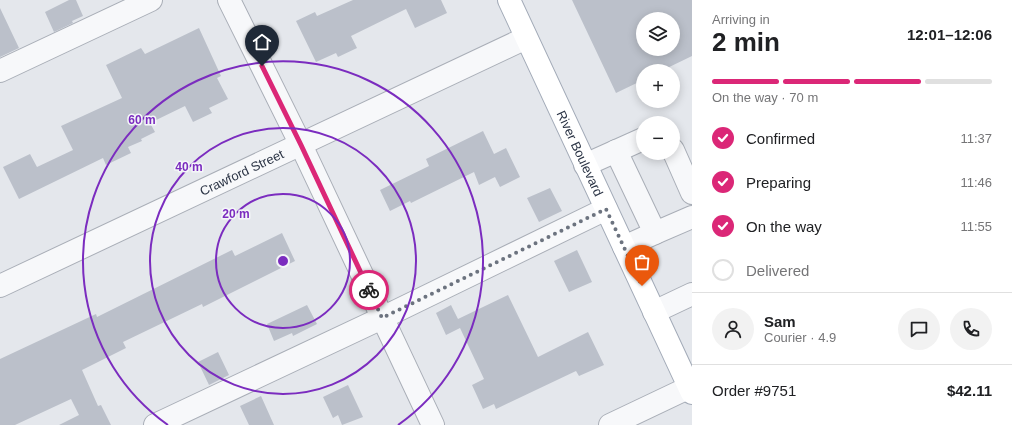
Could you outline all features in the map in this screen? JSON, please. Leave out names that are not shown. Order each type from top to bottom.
[{"type":"main road","name":"River Boulevard","points":[[509,0],[691,390]]},
{"type":"street","points":[[0,71],[152,0]]},
{"type":"street","points":[[229,0],[301,145],[432,425]]},
{"type":"street","name":"Crawford Street","points":[[0,286],[526,38]]},
{"type":"street","points":[[585,165],[636,142]]},
{"type":"street","points":[[616,151],[655,234]]},
{"type":"street","points":[[677,160],[692,193]]},
{"type":"street","points":[[155,425],[382,318],[606,209]]},
{"type":"street","points":[[624,247],[692,217]]},
{"type":"street","points":[[654,312],[692,294]]},
{"type":"street","points":[[610,425],[691,390]]},
{"type":"building","points":[[69,0],[76,0],[83,16],[72,21],[73,23],[54,32],[45,12]]},
{"type":"building","points":[[353,0],[441,0],[447,13],[415,28],[406,9],[351,36],[357,48],[338,57],[336,53],[316,62],[296,21],[315,12],[317,16]]},
{"type":"building","points":[[572,0],[692,0],[692,56],[675,64],[636,64],[636,83],[616,93]]},
{"type":"building","points":[[0,8],[19,48],[0,57]]},
{"type":"building","points":[[199,28],[221,76],[217,78],[228,99],[209,108],[212,113],[193,122],[185,106],[150,123],[155,132],[141,139],[142,141],[128,147],[131,153],[106,165],[103,158],[19,199],[3,167],[30,154],[37,167],[73,150],[61,126],[122,98],[106,65],[141,48],[145,54]]},
{"type":"building","points":[[483,131],[494,154],[506,148],[520,177],[500,187],[495,177],[479,185],[474,172],[411,203],[410,201],[390,211],[380,190],[429,166],[426,159]]},
{"type":"building","points":[[550,188],[562,211],[539,222],[527,198]]},
{"type":"building","points":[[282,233],[295,261],[203,307],[202,304],[123,342],[126,348],[82,370],[98,406],[101,405],[111,425],[59,425],[79,415],[71,399],[15,425],[0,425],[0,359],[96,314],[97,317],[232,250],[235,256]]},
{"type":"building","points":[[577,250],[592,282],[569,292],[554,261]]},
{"type":"building","points":[[508,295],[538,357],[588,332],[604,365],[579,376],[576,371],[496,409],[494,404],[483,409],[472,385],[484,379],[460,328],[446,335],[436,313],[451,305],[458,319]]},
{"type":"building","points":[[307,305],[317,324],[293,336],[292,333],[274,341],[267,324]]},
{"type":"building","points":[[218,352],[229,375],[209,385],[198,362]]},
{"type":"building","points":[[348,385],[363,417],[342,425],[338,415],[333,418],[323,397]]},
{"type":"building","points":[[261,396],[274,425],[249,425],[240,406]]},
{"type":"way so far","points":[[369,290],[382,318],[606,209],[642,286]]},
{"type":"route","points":[[262,66],[369,290]]}]
